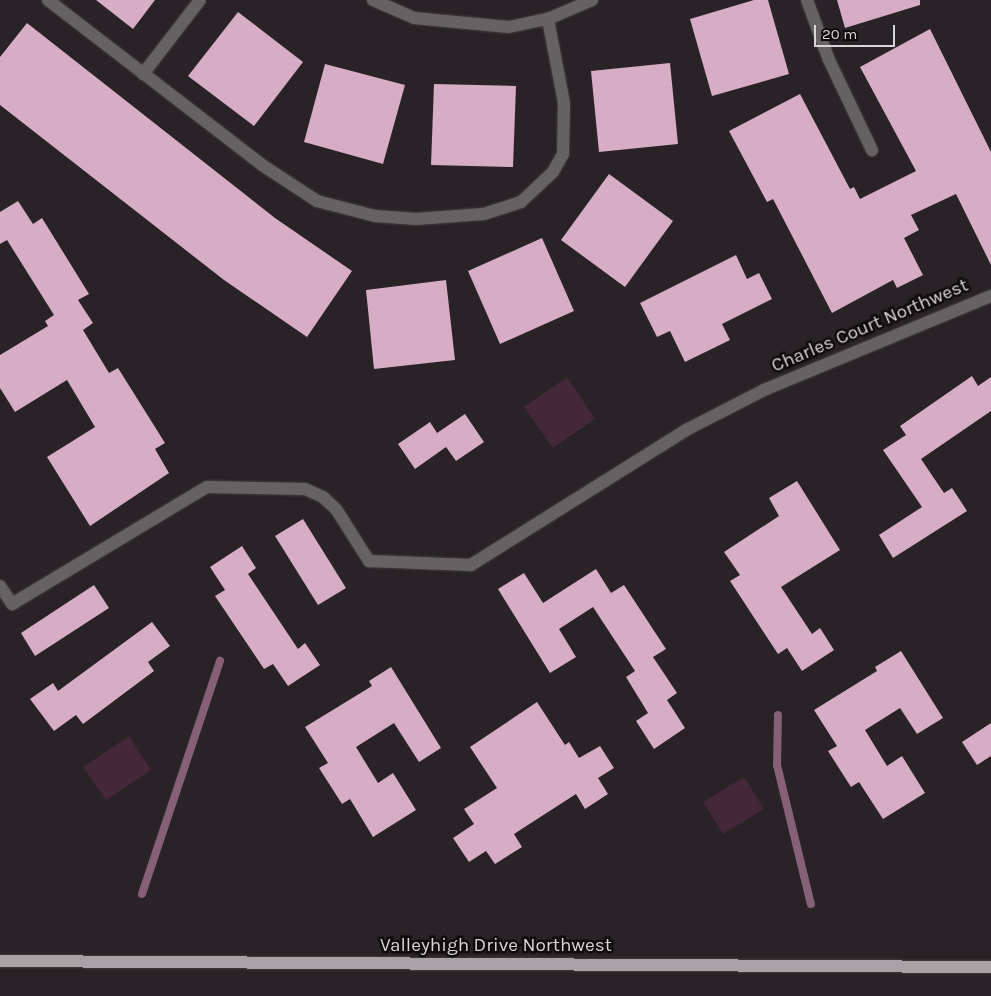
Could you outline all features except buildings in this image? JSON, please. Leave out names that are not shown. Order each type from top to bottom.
[{"type":"main road","name":"Valleyhigh Drive Northwest","points":[[0,961],[991,967]]},
{"type":"street","points":[[48,0],[262,166],[317,201],[375,216],[416,219],[484,214],[521,202],[534,193],[563,154],[563,94],[548,19]]},
{"type":"street","points":[[143,74],[200,0]]},
{"type":"street","points":[[373,0],[414,18],[450,23],[509,27],[548,19],[592,0]]},
{"type":"street","points":[[807,0],[829,60],[872,150]]},
{"type":"street","name":"Charles Court Northwest","points":[[0,586],[12,604],[207,487],[305,489],[323,497],[336,509],[369,561],[471,564],[686,430],[764,390],[991,296]]},
{"type":"shaded area","points":[[567,377],[595,419],[553,448],[524,407]]},
{"type":"shaded area","points":[[129,736],[151,770],[106,800],[83,767]]},
{"type":"shaded area","points":[[744,777],[764,809],[723,834],[703,802]]},
{"type":"waterway","points":[[142,894],[220,661]]},
{"type":"waterway","points":[[778,715],[777,765],[811,904]]}]
